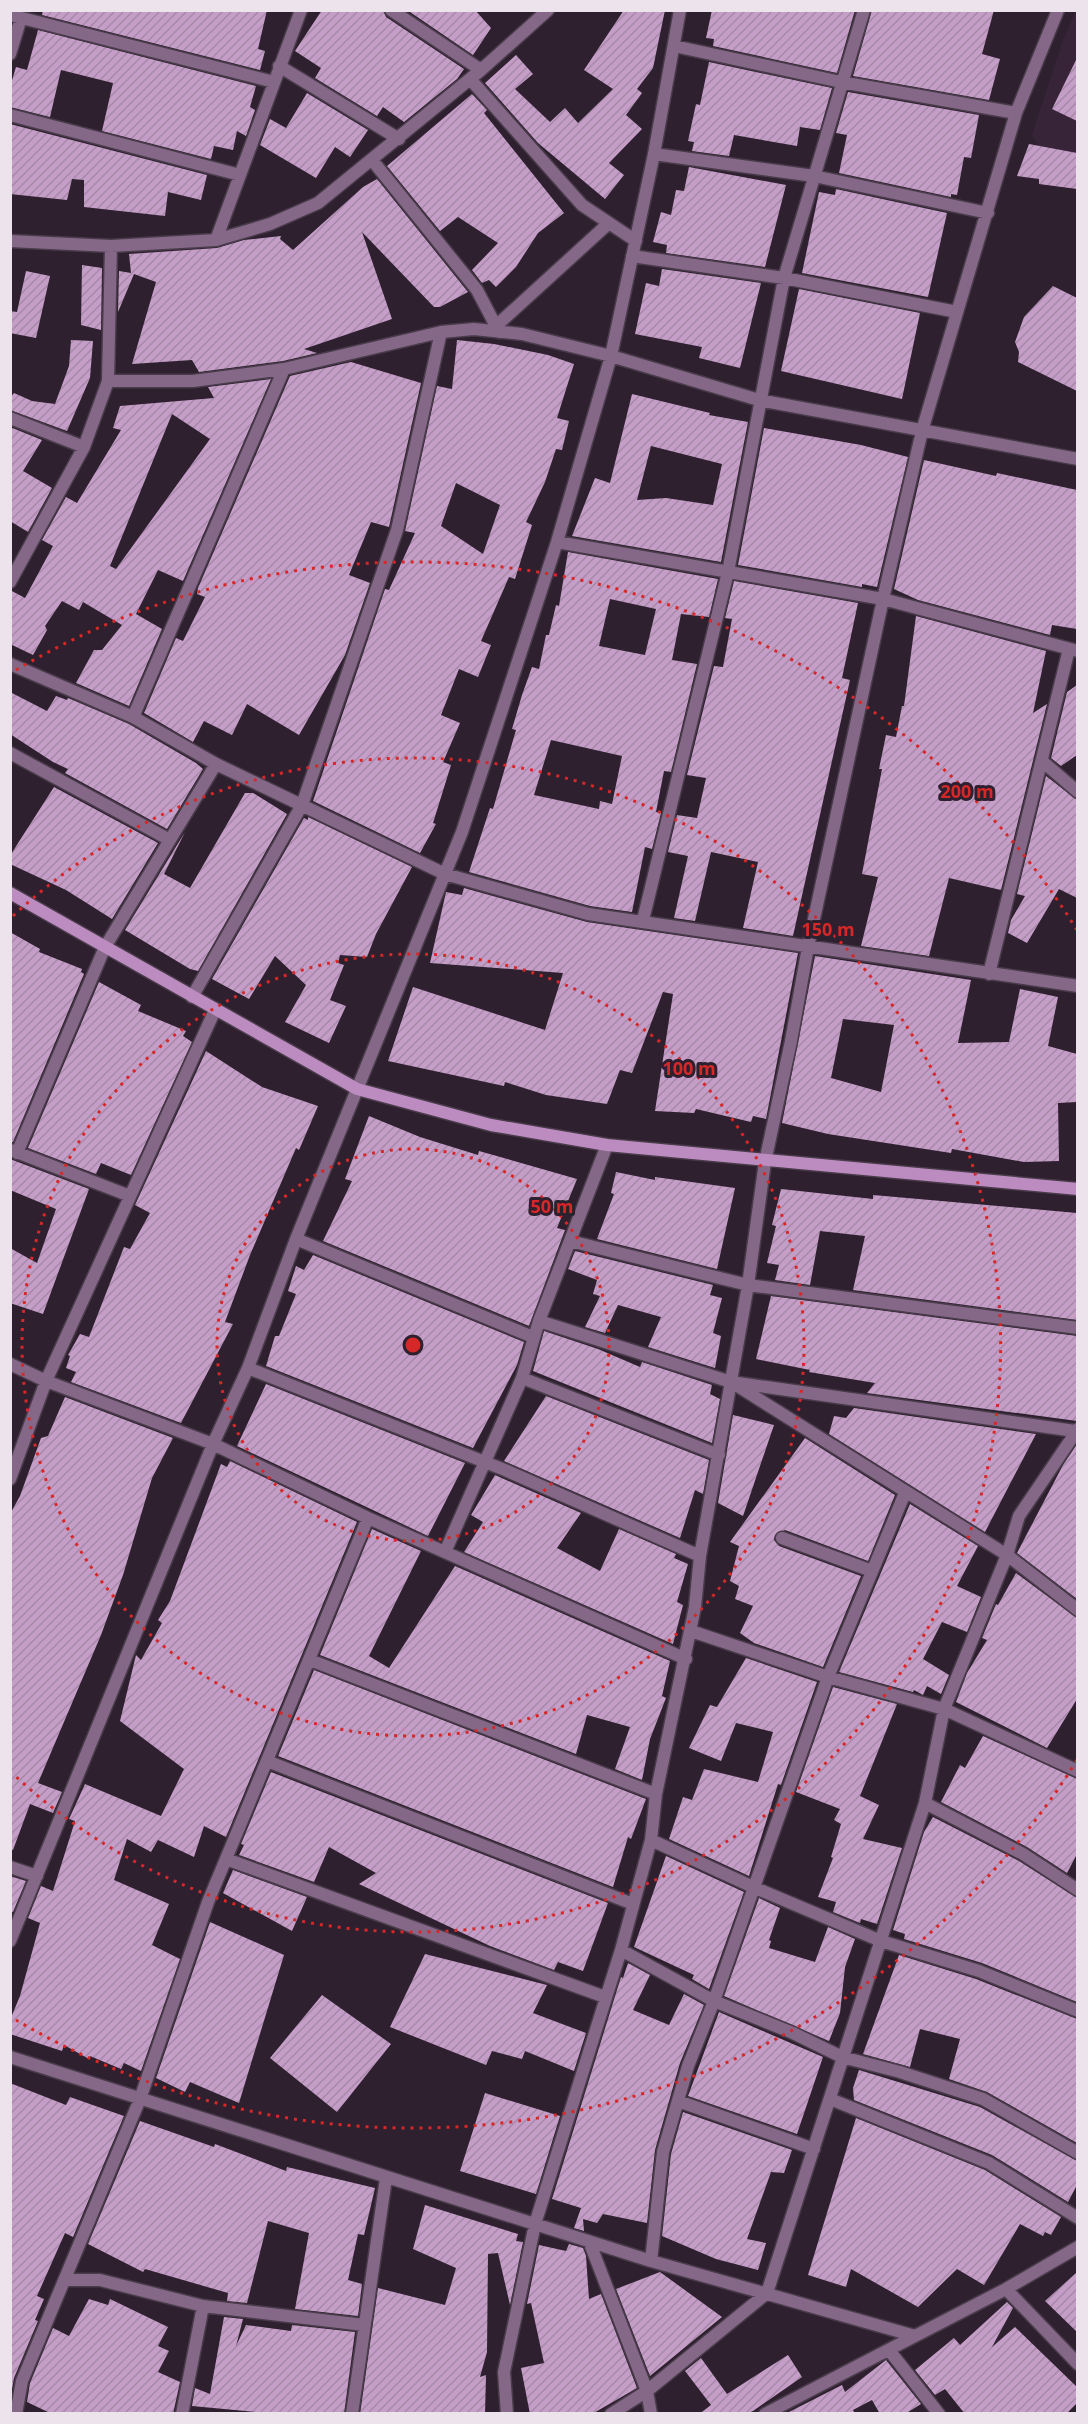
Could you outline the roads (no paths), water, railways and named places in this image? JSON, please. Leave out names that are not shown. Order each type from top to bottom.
[{"type":"street","points":[[216,240],[279,66],[302,10]]},
{"type":"street","points":[[391,10],[481,70]]},
{"type":"street","points":[[10,241],[111,246],[216,240],[270,224],[318,203],[470,80],[548,10]]},
{"type":"street","points":[[10,1941],[213,1444],[248,1368],[296,1239],[462,832],[557,542],[610,356],[654,154],[680,10]]},
{"type":"street","points":[[643,920],[728,572],[784,278],[864,10]]},
{"type":"street","points":[[507,2414],[504,2372],[535,2224],[604,1997],[621,1950],[651,1840],[656,1794],[691,1631],[700,1556],[719,1455],[765,1162],[791,1041],[807,946],[883,599],[922,431],[1016,113],[1058,10]]},
{"type":"street","points":[[10,54],[16,16],[274,82]]},
{"type":"street","points":[[674,46],[841,82],[1016,113]]},
{"type":"street","points":[[279,66],[399,139]]},
{"type":"street","points":[[470,80],[582,205],[636,241]]},
{"type":"street","points":[[10,115],[240,175]]},
{"type":"street","points":[[654,154],[814,176],[988,213]]},
{"type":"street","points":[[372,160],[477,290],[498,329]]},
{"type":"street","points":[[498,329],[609,223]]},
{"type":"street","points":[[10,582],[84,447],[108,381],[111,246]]},
{"type":"street","points":[[632,256],[784,278],[957,312]]},
{"type":"street","points":[[108,381],[193,381],[284,369],[441,332],[498,329],[610,356],[759,400],[1077,459]]},
{"type":"street","points":[[192,998],[302,805],[397,530],[441,332]]},
{"type":"street","points":[[133,717],[284,369]]},
{"type":"street","points":[[10,418],[84,447]]},
{"type":"street","points":[[557,542],[883,599],[1073,650],[1042,761],[989,974]]},
{"type":"street","points":[[10,664],[133,717],[216,764],[445,874],[588,914],[643,920],[1077,986]]},
{"type":"street","points":[[10,753],[170,840]]},
{"type":"street","points":[[1042,761],[1077,792]]},
{"type":"street","points":[[130,1196],[14,1151],[105,947],[216,764]]},
{"type":"street","points":[[10,893],[192,998],[357,1089],[491,1125],[607,1145],[765,1162],[1077,1189]]},
{"type":"street","points":[[10,1479],[46,1381],[215,1010]]},
{"type":"street","points":[[445,1552],[522,1378],[533,1337],[607,1145]]},
{"type":"street","points":[[296,1239],[533,1337]]},
{"type":"street","points":[[570,1241],[747,1285],[1077,1328]]},
{"type":"street","points":[[540,1321],[731,1382],[1076,1430],[1019,1516],[1006,1555],[944,1709],[925,1803],[767,2293],[647,2391],[611,2414]]},
{"type":"street","points":[[10,1364],[46,1381],[213,1444],[368,1518],[686,1659]]},
{"type":"street","points":[[248,1368],[484,1462],[700,1556]]},
{"type":"street","points":[[522,1378],[719,1455]]},
{"type":"street","points":[[731,1382],[1006,1555],[1077,1610]]},
{"type":"street","points":[[651,2261],[663,2152],[688,2066],[714,2001],[828,1677],[905,1493]]},
{"type":"street","points":[[16,2414],[22,2381],[140,2099],[226,1859],[368,1518]]},
{"type":"street","points":[[782,1538],[872,1571]]},
{"type":"street","points":[[691,1631],[828,1677],[944,1709],[1077,1771]]},
{"type":"street","points":[[310,1660],[656,1794]]},
{"type":"street","points":[[267,1761],[633,1904]]},
{"type":"street","points":[[925,1803],[1023,1854],[1077,1890]]},
{"type":"street","points":[[651,1840],[753,1887],[881,1941],[979,1971],[1077,2011]]},
{"type":"street","points":[[226,1859],[604,1997]]},
{"type":"street","points":[[10,1867],[37,1876]]},
{"type":"street","points":[[621,1950],[714,2001],[793,2033],[842,2057],[900,2072],[983,2099],[1077,2153]]},
{"type":"street","points":[[10,2057],[651,2261],[915,2337]]},
{"type":"street","points":[[830,2099],[989,2163],[1077,2218]]},
{"type":"street","points":[[678,2101],[814,2149]]},
{"type":"street","points":[[352,2414],[386,2178]]},
{"type":"street","points":[[589,2241],[647,2391],[651,2414]]},
{"type":"street","points":[[765,2414],[1006,2289],[1077,2247]]},
{"type":"street","points":[[64,2280],[100,2280],[203,2306],[364,2325]]},
{"type":"street","points":[[1006,2289],[1077,2364]]},
{"type":"street","points":[[182,2414],[203,2306]]},
{"type":"street","points":[[889,2350],[939,2414]]}]
